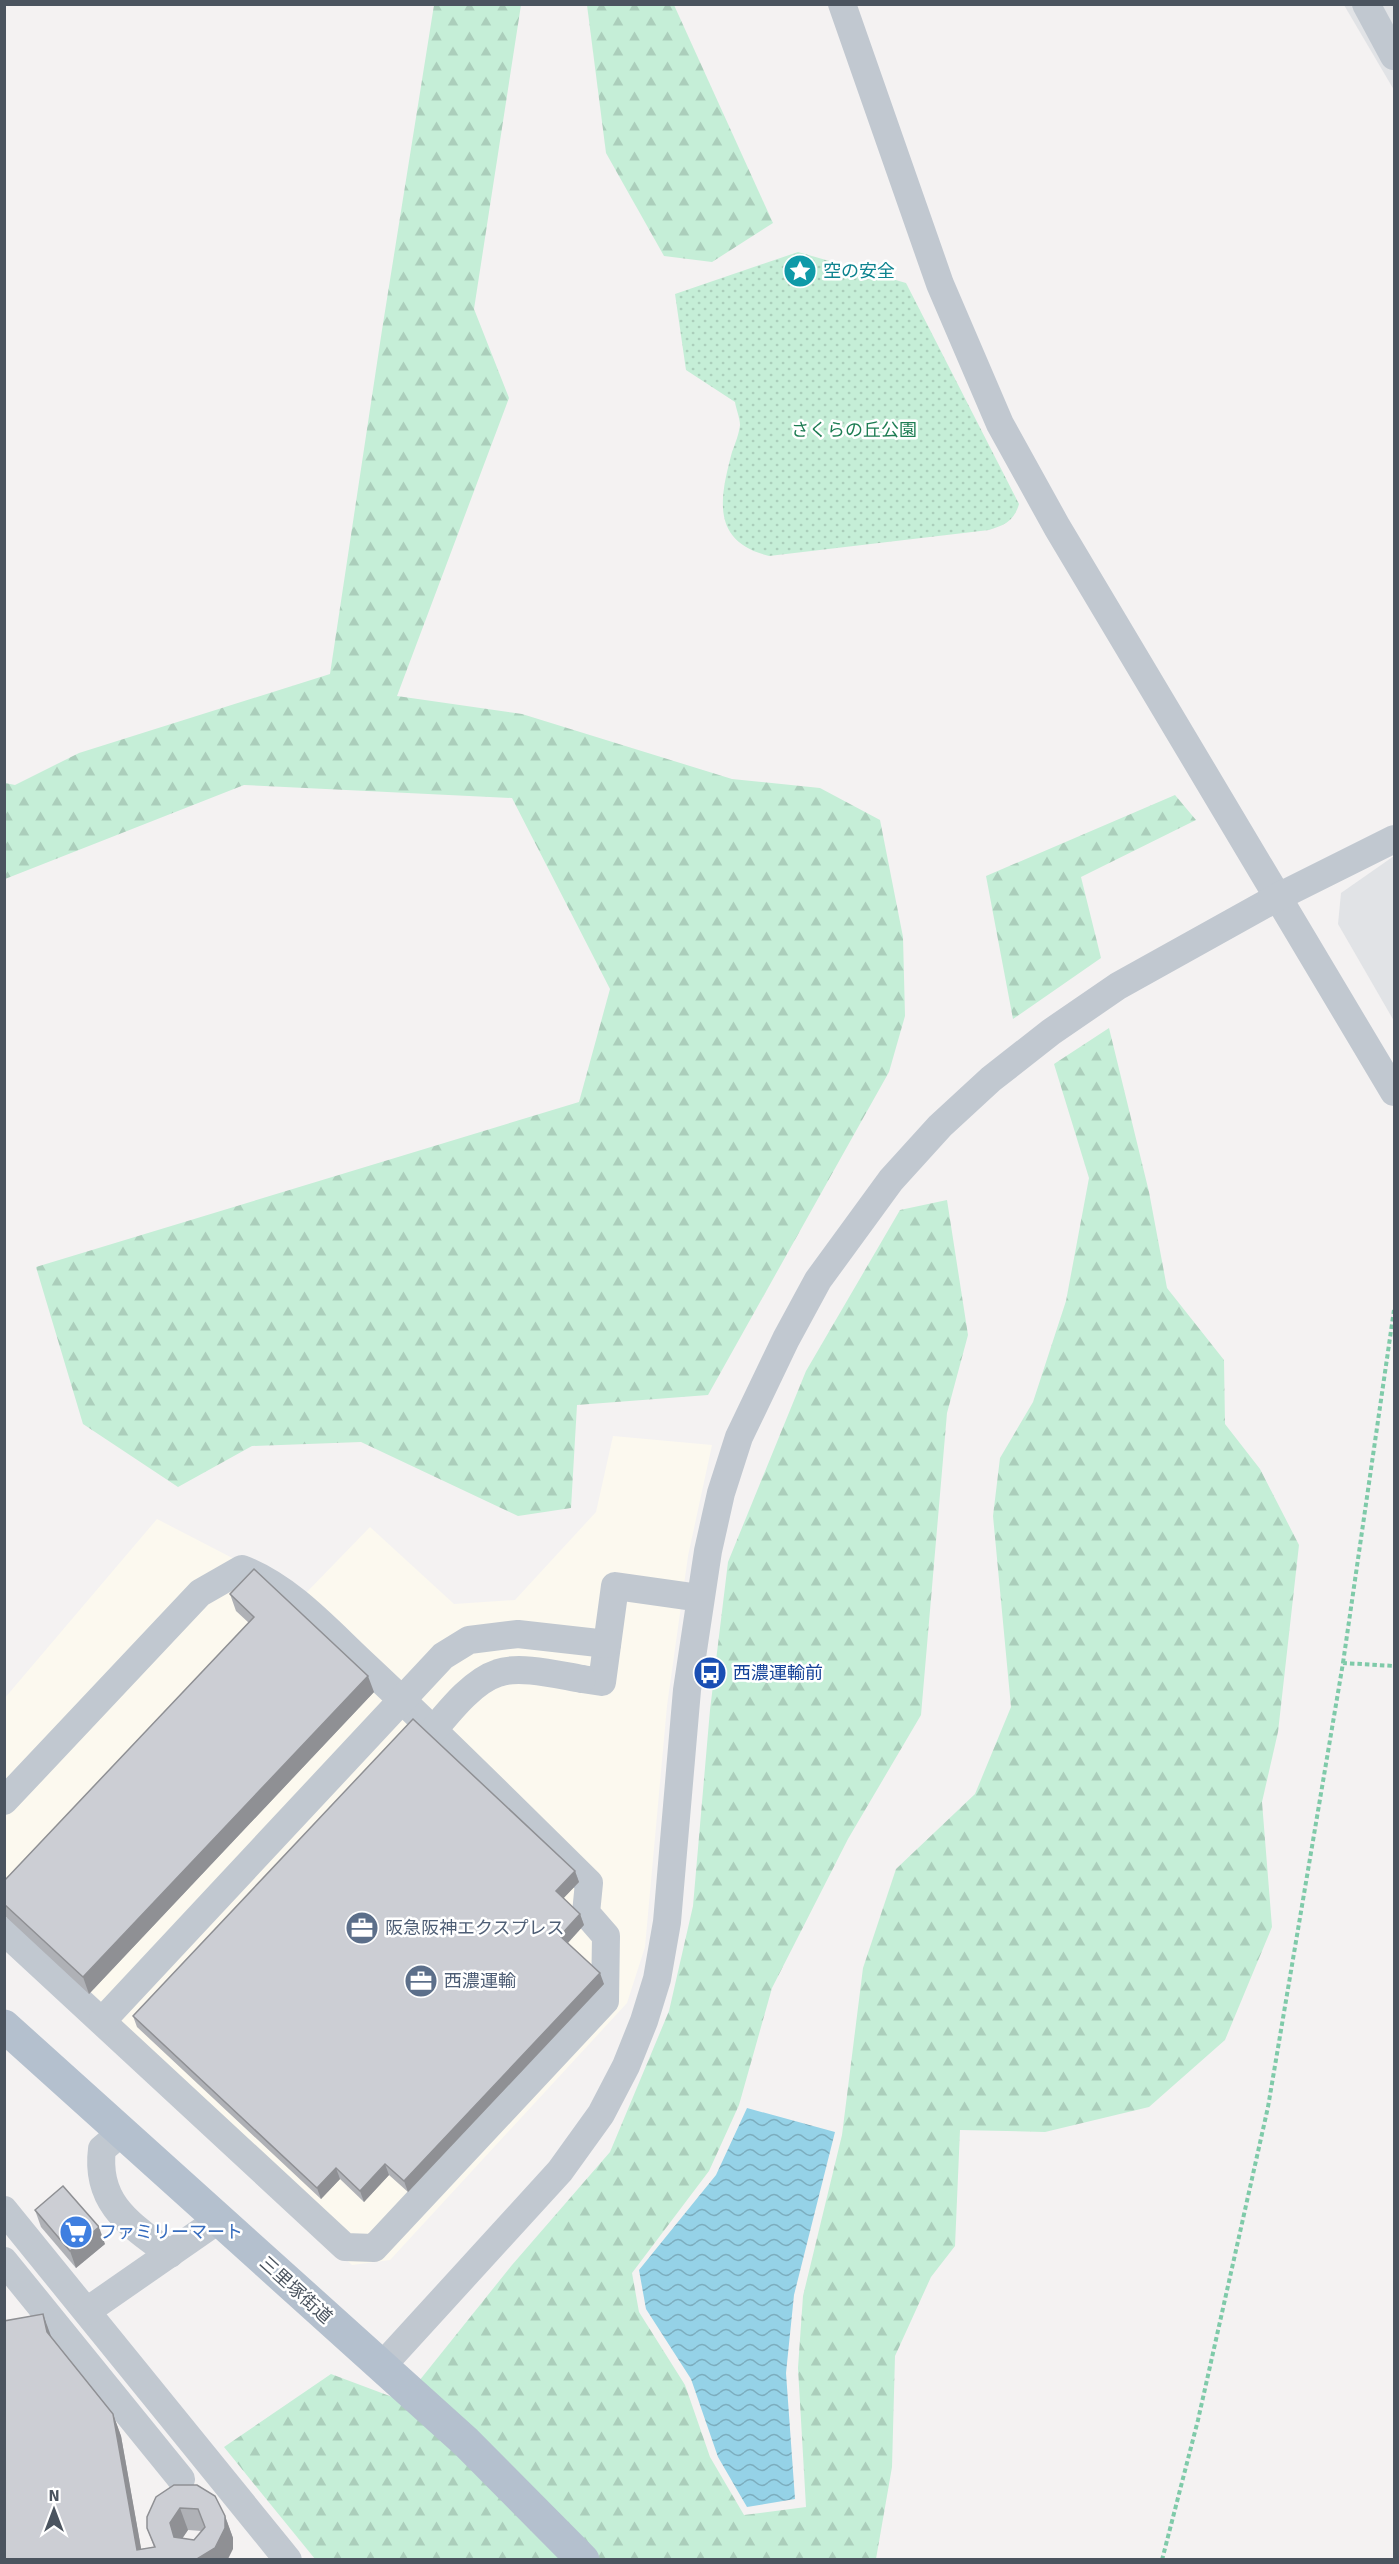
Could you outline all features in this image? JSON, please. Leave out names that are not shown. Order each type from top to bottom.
[{"type":"main road","name":"三里塚街道","points":[[4,2026],[466,2442],[583,2559]]},
{"type":"street","points":[[842,4],[940,284],[1000,424],[1057,527],[1395,1092]]},
{"type":"street","points":[[1366,4],[1395,56]]},
{"type":"street","points":[[381,2367],[560,2171],[601,2114],[626,2066],[644,2021],[657,1979],[667,1922],[687,1690],[700,1598],[721,1493],[739,1437],[786,1339],[818,1280],[891,1180],[940,1126],[991,1079],[1051,1032],[1118,986],[1278,897],[1395,839]]},
{"type":"street","points":[[4,1801],[200,1593],[242,1569],[262,1577],[310,1614],[589,1882],[586,1913],[606,1936],[605,2001],[374,2248],[345,2247],[103,2020],[4,1931]]},
{"type":"street","points":[[426,1739],[464,1694],[498,1673],[525,1670],[602,1682],[615,1586],[700,1598]]},
{"type":"street","points":[[103,2020],[442,1656],[469,1640],[518,1634],[607,1644]]},
{"type":"street","points":[[122,2132],[102,2150],[99,2169],[103,2187],[127,2223],[170,2254]]},
{"type":"street","points":[[4,2210],[288,2559]]},
{"type":"street","points":[[87,2311],[218,2220]]},
{"type":"street","points":[[4,2261],[181,2479]]},
{"type":"path","points":[[1162,2559],[1198,2420],[1268,2107],[1343,1663],[1395,1310]]},
{"type":"path","points":[[1343,1663],[1395,1666]]},
{"type":"shaded area","points":[[1344,5],[1394,5],[1394,90]]},
{"type":"shaded area","points":[[1394,856],[1394,1021],[1338,924],[1341,893]]},
{"type":"shaded area","points":[[613,1436],[712,1445],[688,1556],[667,1706],[645,1947],[627,2003],[390,2260],[352,2265],[5,1944],[4,1699],[157,1519],[304,1595],[370,1527],[454,1604],[515,1600],[596,1512]]},
{"type":"green space","points":[[434,5],[521,5],[474,309],[509,398],[397,696],[522,714],[732,779],[820,788],[880,820],[903,937],[905,1016],[889,1072],[708,1395],[577,1405],[571,1508],[518,1516],[361,1442],[252,1446],[178,1487],[83,1424],[36,1267],[579,1102],[610,989],[512,798],[244,785],[5,879],[5,783],[15,785],[79,753],[330,674]]},
{"type":"green space","points":[[587,5],[674,5],[773,223],[712,262],[664,256],[606,153]]},
{"type":"green space","name":"さくらの丘公園","points":[[798,252],[906,283],[1019,504],[1008,522],[989,530],[769,556],[750,549],[737,540],[728,529],[724,516],[724,486],[737,439],[739,416],[735,402],[686,370],[675,294]]},
{"type":"green space","points":[[1175,795],[1196,820],[1081,877],[1101,958],[1013,1019],[986,876]]},
{"type":"green space","points":[[1109,1028],[1149,1192],[1167,1288],[1224,1360],[1225,1424],[1260,1469],[1299,1545],[1278,1732],[1262,1802],[1272,1927],[1225,2040],[1149,2107],[1045,2132],[960,2130],[955,2246],[931,2277],[895,2356],[892,2467],[876,2559],[315,2559],[224,2447],[331,2374],[403,2401],[512,2265],[610,2152],[669,2011],[693,1906],[710,1710],[728,1562],[806,1371],[900,1210],[947,1200],[968,1335],[947,1413],[921,1715],[848,1839],[772,1988],[739,2105],[709,2171],[632,2273],[639,2312],[685,2385],[710,2457],[744,2515],[806,2507],[798,2368],[803,2296],[842,2135],[863,1968],[896,1869],[975,1794],[1011,1707],[993,1516],[1000,1458],[1033,1402],[1066,1301],[1089,1178],[1054,1064]]},
{"type":"water","points":[[747,2108],[835,2132],[794,2295],[786,2373],[795,2499],[747,2507],[718,2457],[691,2379],[646,2309],[639,2270],[716,2175]]},
{"type":"building","points":[[254,1569],[368,1676],[83,1977],[4,1904],[4,1881],[254,1617],[230,1594]]},
{"type":"building","points":[[413,1719],[575,1871],[556,1891],[580,1914],[560,1936],[600,1973],[404,2181],[385,2164],[360,2191],[336,2168],[317,2188],[133,2016]]},
{"type":"building","points":[[63,2186],[99,2227],[70,2251],[35,2210]]},
{"type":"building","points":[[43,2314],[47,2332],[113,2414],[137,2550],[155,2547],[147,2528],[147,2517],[156,2497],[174,2485],[197,2485],[215,2496],[225,2516],[225,2528],[215,2548],[197,2559],[4,2559],[4,2321]],"holes":[[[180,2508],[198,2509],[205,2527],[194,2540],[174,2537],[170,2523]]]},
{"type":"place","name":"空の安全","points":[[800,271]]},
{"type":"place","name":"西濃運輸前","points":[[710,1673]]},
{"type":"place","name":"阪急阪神エクスプレス","points":[[362,1928]]},
{"type":"place","name":"西濃運輸","points":[[421,1981]]},
{"type":"place","name":"ファミリーマート","points":[[76,2232]]}]
